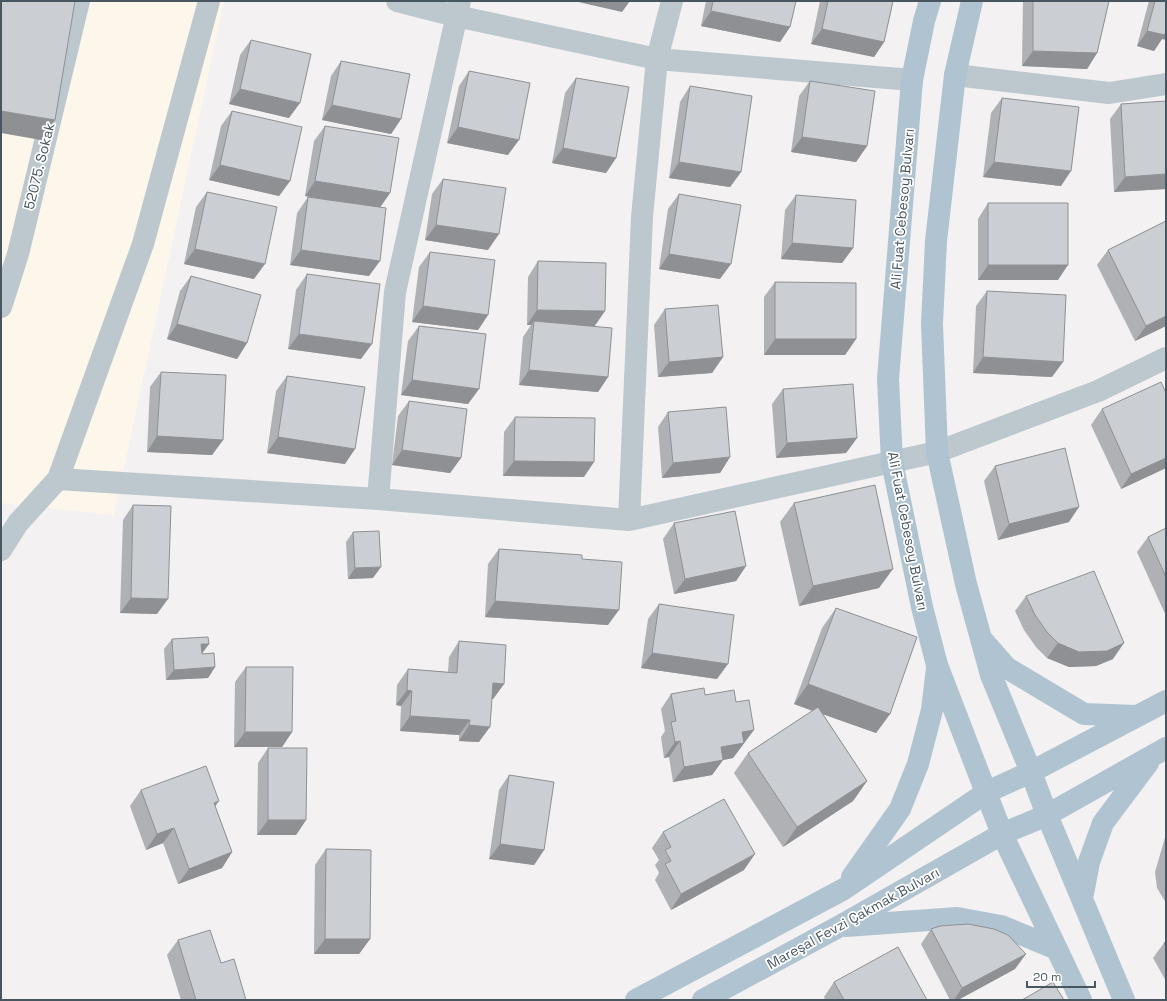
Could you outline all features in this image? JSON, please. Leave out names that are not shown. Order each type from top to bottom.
[{"type":"main road","name":"Ali Fuat Cebesoy Bulvarı","points":[[930,1],[924,21],[912,80],[888,380],[892,462],[922,607],[937,665],[1002,834],[1080,1000]]},
{"type":"main road","points":[[972,1],[955,75],[936,241],[932,324],[937,452],[966,584],[991,675],[1124,1000]]},
{"type":"main road","points":[[981,639],[1007,668],[1084,714],[1137,716]]},
{"type":"main road","points":[[844,889],[900,809],[918,764],[932,710],[937,665]]},
{"type":"main road","points":[[636,1000],[844,889],[987,792],[1031,772],[1166,701]]},
{"type":"main road","points":[[1082,899],[1089,862],[1103,823],[1160,752]]},
{"type":"main road","name":"Mareşal Fevzi Çakmak Bulvarı","points":[[703,1000],[840,926],[1002,834],[1047,815],[1160,752]]},
{"type":"main road","points":[[840,926],[957,918],[1001,926],[1057,949]]},
{"type":"street","name":"52075. Sokak","points":[[1,306],[18,254],[79,1]]},
{"type":"street","points":[[1,550],[18,523],[58,479],[143,244],[209,1]]},
{"type":"street","points":[[397,1],[458,9],[657,59],[912,80]]},
{"type":"street","points":[[629,520],[642,217],[657,59],[672,1]]},
{"type":"street","points":[[378,499],[395,292],[458,9]]},
{"type":"street","points":[[955,75],[1109,93],[1166,84]]},
{"type":"street","points":[[58,479],[378,499],[629,520],[937,452],[1098,391],[1166,358]]},
{"type":"shaded area","points":[[1,1],[224,1],[114,515],[1,503]]},
{"type":"building","points":[[1,1],[75,1],[55,120],[1,111]]},
{"type":"building","points":[[713,1],[796,1],[790,27],[711,11]]},
{"type":"building","points":[[828,1],[893,1],[884,42],[822,29]]},
{"type":"building","points":[[1033,1],[1109,1],[1097,53],[1033,51]]},
{"type":"building","points":[[1155,1],[1166,1],[1165,35],[1147,31]]},
{"type":"building","points":[[251,40],[311,54],[300,103],[240,89]]},
{"type":"building","points":[[341,61],[410,74],[401,119],[332,105]]},
{"type":"building","points":[[469,71],[530,83],[519,140],[458,127]]},
{"type":"building","points":[[576,78],[629,87],[616,158],[563,148]]},
{"type":"building","points":[[810,81],[875,91],[867,146],[802,137]]},
{"type":"building","points":[[690,86],[752,96],[741,172],[679,162]]},
{"type":"building","points":[[1002,98],[1079,107],[1071,171],[994,162]]},
{"type":"building","points":[[1166,101],[1166,174],[1125,177],[1121,104]]},
{"type":"building","points":[[232,111],[302,127],[290,181],[220,165]]},
{"type":"building","points":[[325,126],[399,138],[390,193],[315,181]]},
{"type":"building","points":[[443,179],[506,188],[499,234],[436,225]]},
{"type":"building","points":[[207,192],[277,207],[265,264],[195,249]]},
{"type":"building","points":[[679,194],[741,205],[731,264],[669,254]]},
{"type":"building","points":[[796,195],[856,200],[853,248],[792,243]]},
{"type":"building","points":[[308,197],[386,208],[380,261],[301,250]]},
{"type":"building","points":[[988,203],[1068,203],[1068,265],[988,265]]},
{"type":"building","points":[[1166,221],[1166,316],[1146,326],[1108,250]]},
{"type":"building","points":[[430,252],[495,260],[488,315],[423,306]]},
{"type":"building","points":[[538,261],[606,263],[605,311],[537,310]]},
{"type":"building","points":[[307,274],[380,284],[372,344],[299,334]]},
{"type":"building","points":[[191,276],[261,295],[247,343],[177,324]]},
{"type":"building","points":[[775,282],[856,283],[856,339],[775,339]]},
{"type":"building","points":[[987,291],[1066,295],[1063,362],[983,357]]},
{"type":"building","points":[[718,305],[723,357],[669,362],[665,309]]},
{"type":"building","points":[[534,321],[612,328],[608,377],[529,370]]},
{"type":"building","points":[[419,326],[486,334],[479,389],[412,380]]},
{"type":"building","points":[[161,372],[226,375],[223,440],[157,436]]},
{"type":"building","points":[[287,376],[365,387],[355,449],[278,437]]},
{"type":"building","points":[[1161,382],[1166,393],[1166,458],[1131,474],[1102,409]]},
{"type":"building","points":[[853,384],[857,438],[787,443],[783,389]]},
{"type":"building","points":[[409,401],[467,409],[461,458],[402,450]]},
{"type":"building","points":[[726,407],[730,457],[673,463],[668,412]]},
{"type":"building","points":[[515,417],[595,418],[594,462],[514,461]]},
{"type":"building","points":[[1065,448],[1079,507],[1009,524],[995,466]]},
{"type":"building","points":[[875,485],[893,569],[813,586],[794,503]]},
{"type":"building","points":[[133,505],[171,506],[168,599],[131,598]]},
{"type":"building","points":[[735,511],[746,566],[685,579],[674,523]]},
{"type":"building","points":[[1166,528],[1166,577],[1148,537]]},
{"type":"building","points":[[379,531],[381,567],[355,568],[353,532]]},
{"type":"building","points":[[499,549],[582,555],[582,559],[622,562],[619,610],[495,601]]},
{"type":"building","points":[[1094,571],[1124,643],[1107,651],[1079,652],[1058,643],[1047,632],[1035,615],[1026,596]]},
{"type":"building","points":[[659,604],[734,615],[728,664],[652,653]]},
{"type":"building","points":[[836,608],[917,637],[890,714],[808,684]]},
{"type":"building","points":[[208,637],[209,644],[201,644],[202,654],[214,653],[215,667],[174,670],[172,639]]},
{"type":"building","points":[[459,641],[506,645],[504,684],[493,683],[490,727],[469,725],[470,720],[410,716],[412,691],[407,690],[408,669],[457,673]]},
{"type":"building","points":[[246,667],[293,667],[292,732],[245,732]]},
{"type":"building","points":[[704,688],[705,695],[734,690],[736,702],[749,700],[754,730],[742,732],[744,743],[721,747],[723,760],[684,767],[680,741],[675,742],[671,722],[676,721],[671,694]]},
{"type":"building","points":[[818,707],[867,781],[797,827],[748,753]]},
{"type":"building","points":[[268,748],[307,748],[306,820],[268,820]]},
{"type":"building","points":[[206,766],[219,801],[214,803],[232,852],[189,869],[174,828],[157,834],[141,790]]},
{"type":"building","points":[[509,775],[554,782],[544,850],[500,844]]},
{"type":"building","points":[[724,799],[755,854],[681,894],[665,864],[671,861],[665,850],[671,847],[663,832]]},
{"type":"building","points":[[326,849],[371,850],[370,939],[325,939]]},
{"type":"building","points":[[968,924],[994,929],[1008,935],[1026,954],[962,988],[931,929],[940,926]]},
{"type":"building","points":[[210,930],[221,963],[234,959],[246,1000],[196,1000],[178,940]]},
{"type":"building","points":[[898,947],[927,1000],[844,1000],[834,982]]},
{"type":"building","points":[[1053,982],[1064,1000],[1022,1000]]}]
